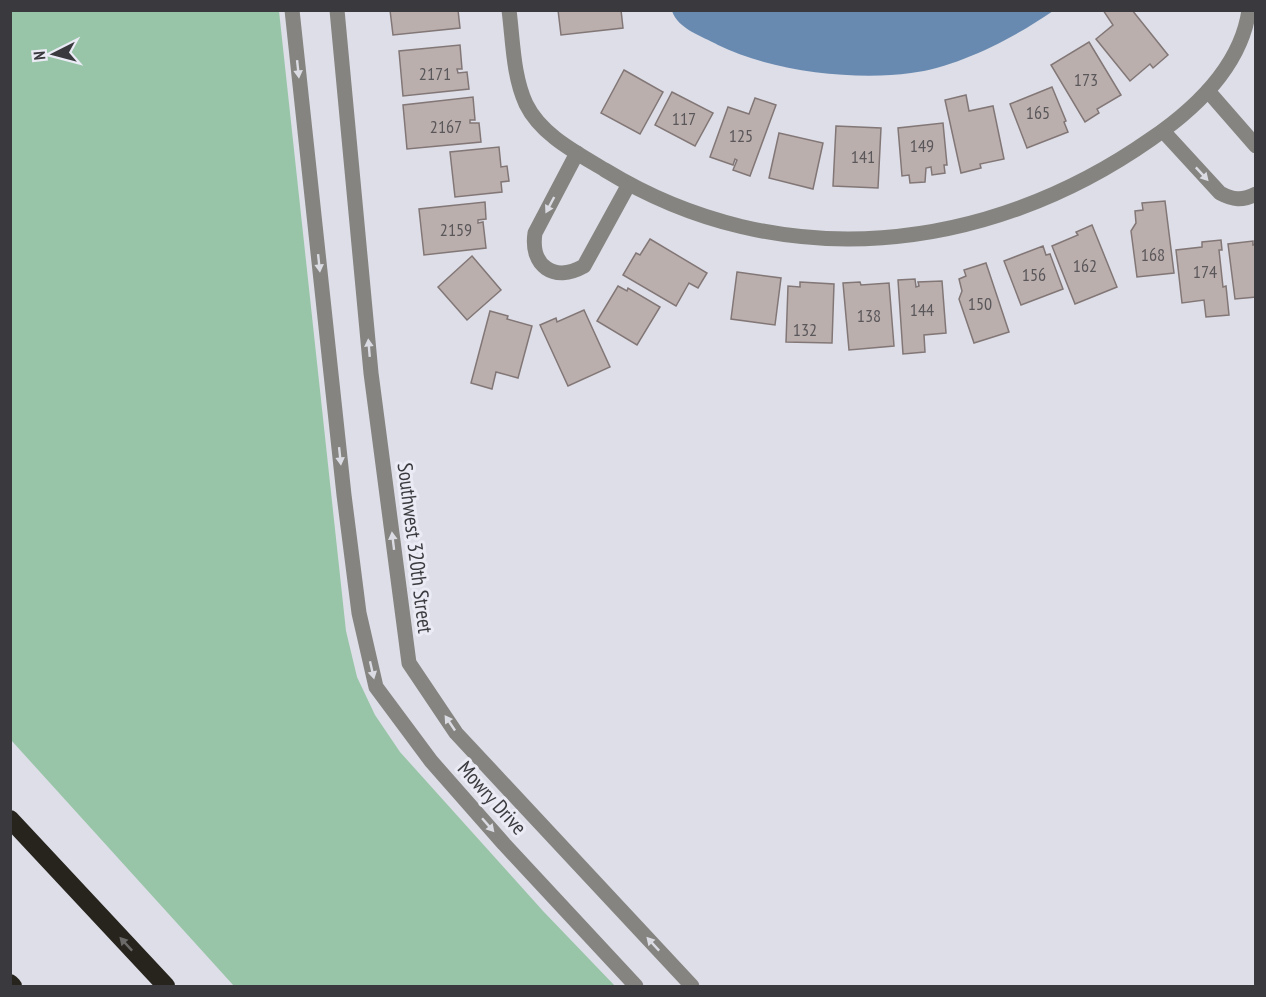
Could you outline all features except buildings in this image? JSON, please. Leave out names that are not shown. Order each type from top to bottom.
[{"type":"highway","points":[[10,819],[166,987]]},
{"type":"street","name":"Mowry Drive","points":[[292,10],[344,495],[359,613],[376,687],[431,761],[636,987]]},
{"type":"street","name":"Southwest 320th Street","points":[[337,10],[371,373],[409,663],[456,733],[692,987]]},
{"type":"street","points":[[509,10],[518,77],[526,105],[550,133],[577,153],[647,195],[684,210],[766,231],[803,237],[845,238],[922,235],[967,225],[1006,214],[1095,176],[1163,131],[1208,91],[1230,63],[1241,42],[1249,10]]},
{"type":"street","points":[[1208,91],[1256,146]]},
{"type":"street","points":[[1163,131],[1220,193],[1232,199],[1245,200],[1256,194]]},
{"type":"street","points":[[577,153],[535,233],[533,246],[537,259],[546,269],[559,273],[572,272],[584,266],[629,184]]},
{"type":"green space","points":[[11,10],[279,11],[346,631],[357,677],[375,715],[400,752],[543,911],[615,986],[234,986],[11,740]]},
{"type":"water","points":[[672,10],[1053,11],[1003,41],[948,65],[911,73],[864,76],[813,72],[739,54],[691,31],[679,23]]}]
